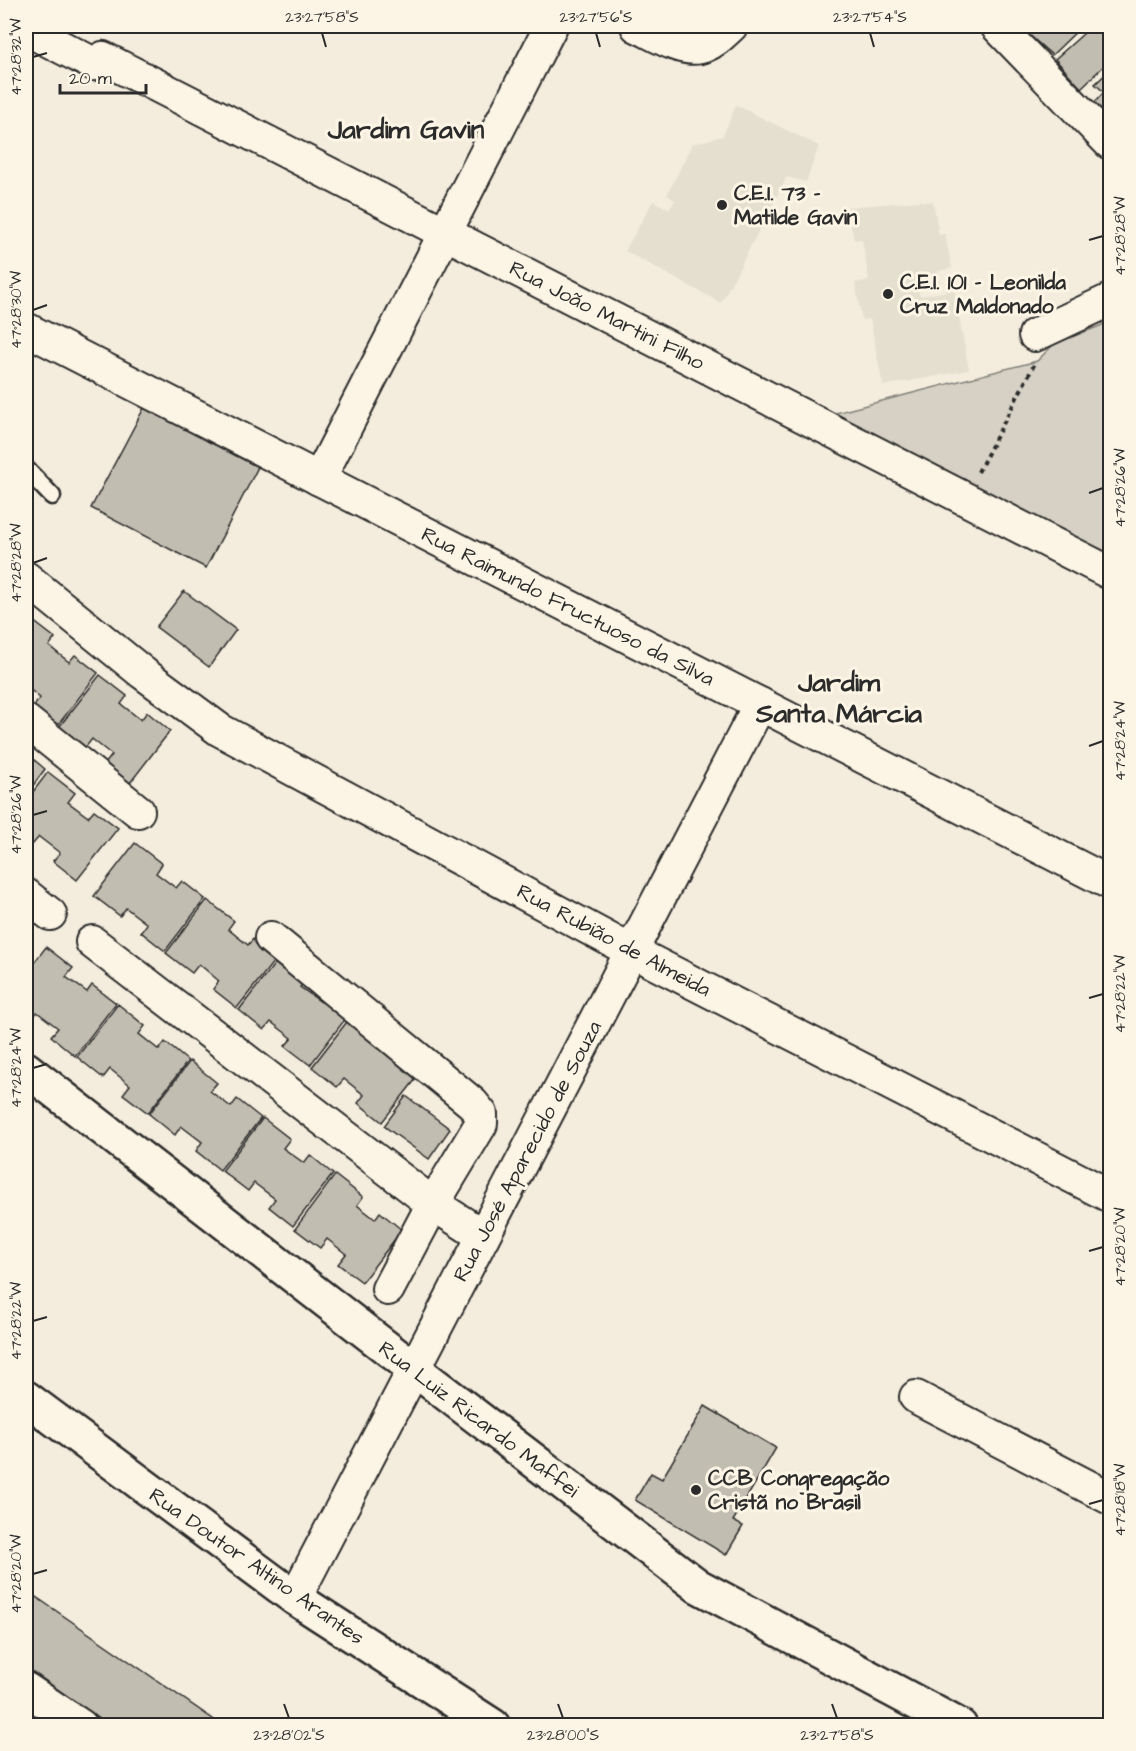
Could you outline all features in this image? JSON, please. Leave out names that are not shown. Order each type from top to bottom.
[{"type":"street","points":[[319,479],[551,26]]},
{"type":"street","points":[[637,26],[685,48],[703,47],[717,39],[731,26]]},
{"type":"street","points":[[997,26],[1110,143]]},
{"type":"street","name":"Rua João Martini Filho","points":[[26,28],[94,64],[103,58],[1110,573]]},
{"type":"street","points":[[1045,331],[1110,300]]},
{"type":"street","name":"Rua Raimundo Fructuoso da Silva","points":[[26,329],[1110,883]]},
{"type":"street","name":"Rua Rubião de Almeida","points":[[26,579],[220,730],[631,951],[1110,1196]]},
{"type":"street","name":"Rua José Aparecido de Souza","points":[[295,1598],[760,704]]},
{"type":"street","points":[[26,721],[138,812]]},
{"type":"street","points":[[26,895],[50,915]]},
{"type":"street","points":[[271,938],[472,1103],[481,1114],[481,1124],[433,1204],[388,1289]]},
{"type":"street","points":[[92,942],[433,1204],[483,1236]]},
{"type":"street","name":"Rua Luiz Ricardo Maffei","points":[[26,1069],[698,1586],[960,1725]]},
{"type":"street","points":[[916,1397],[1110,1498]]},
{"type":"street","name":"Rua Doutor Altino Arantes","points":[[26,1398],[295,1598],[493,1725]]},
{"type":"street","points":[[26,1689],[81,1725]]},
{"type":"lane","points":[[26,469],[52,496]]},
{"type":"path","points":[[964,498],[1045,331]]},
{"type":"shaded area","name":"C.E.I. 73 - Matilde Gavin","points":[[736,105],[819,146],[806,182],[787,177],[721,303],[625,251],[653,201],[670,209],[675,200],[667,195],[692,144],[723,136]]},
{"type":"shaded area","name":"C.E.I. 101 - Leonilda Cruz Maldonado","points":[[933,201],[939,235],[945,234],[952,268],[938,271],[940,284],[918,288],[920,296],[954,290],[969,370],[883,386],[870,319],[862,320],[855,283],[869,280],[862,239],[854,240],[847,207]]},
{"type":"shaded area","points":[[1110,322],[1110,562],[820,417],[1037,361],[1054,344]]},
{"type":"building","points":[[1082,26],[1052,55],[1020,27]]},
{"type":"building","points":[[1092,26],[1110,26],[1110,60],[1081,88],[1055,59]]},
{"type":"building","points":[[1110,70],[1110,111],[1107,115],[1094,103],[1104,92],[1095,84]]},
{"type":"building","points":[[144,408],[258,467],[206,568],[91,508]]},
{"type":"building","points":[[184,591],[236,630],[209,667],[156,627]]},
{"type":"building","points":[[28,617],[55,638],[49,646],[69,662],[75,655],[98,673],[58,725],[34,706],[40,698],[26,686],[26,620]]},
{"type":"building","points":[[100,675],[127,696],[121,704],[141,720],[147,712],[170,731],[130,783],[105,764],[112,755],[92,739],[85,748],[59,727]]},
{"type":"building","points":[[26,753],[45,769],[26,795]]},
{"type":"building","points":[[48,772],[75,793],[68,802],[88,817],[94,810],[118,828],[77,880],[53,861],[60,853],[39,837],[32,845],[26,840],[26,801]]},
{"type":"building","points":[[135,843],[162,864],[156,873],[176,888],[182,881],[205,899],[165,951],[141,932],[147,924],[126,908],[120,916],[94,896]]},
{"type":"building","points":[[207,900],[234,921],[228,929],[248,945],[254,938],[278,956],[237,1008],[213,989],[219,981],[199,964],[192,973],[166,953]]},
{"type":"building","points":[[46,947],[73,968],[66,977],[87,992],[92,985],[116,1003],[75,1056],[51,1036],[58,1028],[37,1012],[31,1021],[26,1017],[26,973]]},
{"type":"building","points":[[280,957],[307,978],[300,987],[321,1002],[327,995],[350,1013],[310,1065],[285,1046],[292,1038],[271,1022],[264,1030],[239,1010]]},
{"type":"building","points":[[118,1004],[145,1026],[139,1034],[159,1050],[165,1042],[188,1061],[148,1113],[123,1094],[130,1085],[110,1069],[103,1078],[77,1057]]},
{"type":"building","points":[[353,1014],[380,1035],[373,1043],[393,1059],[399,1051],[423,1070],[382,1122],[358,1103],[364,1095],[344,1079],[337,1087],[312,1067]]},
{"type":"building","points":[[190,1061],[217,1083],[210,1091],[231,1107],[237,1099],[261,1118],[220,1170],[196,1151],[202,1142],[181,1126],[175,1135],[149,1114]]},
{"type":"building","points":[[406,1096],[450,1129],[429,1159],[384,1126]]},
{"type":"building","points":[[263,1118],[290,1139],[283,1148],[304,1163],[310,1155],[333,1174],[293,1226],[269,1207],[275,1199],[254,1183],[248,1191],[222,1171]]},
{"type":"building","points":[[335,1175],[363,1197],[357,1205],[375,1219],[380,1212],[402,1230],[362,1282],[338,1264],[346,1254],[327,1239],[320,1248],[295,1229]]},
{"type":"building","name":"CCB Congregação Cristã no Brasil","points":[[705,1406],[776,1448],[733,1521],[743,1526],[726,1555],[635,1500],[651,1473],[662,1479]]},
{"type":"building","points":[[26,1590],[223,1726],[110,1726],[26,1667]]},
{"type":"place","name":"C.E.I. 73 - Matilde Gavin","points":[[722,205]]},
{"type":"place","name":"C.E.I. 101 - Leonilda Cruz Maldonado","points":[[888,294]]},
{"type":"place","name":"CCB Congregação Cristã no Brasil","points":[[696,1490]]},
{"type":"district","name":"Jardim Gavin","points":[[406,129]]},
{"type":"district","name":"Jardim Santa Márcia","points":[[839,698]]}]
